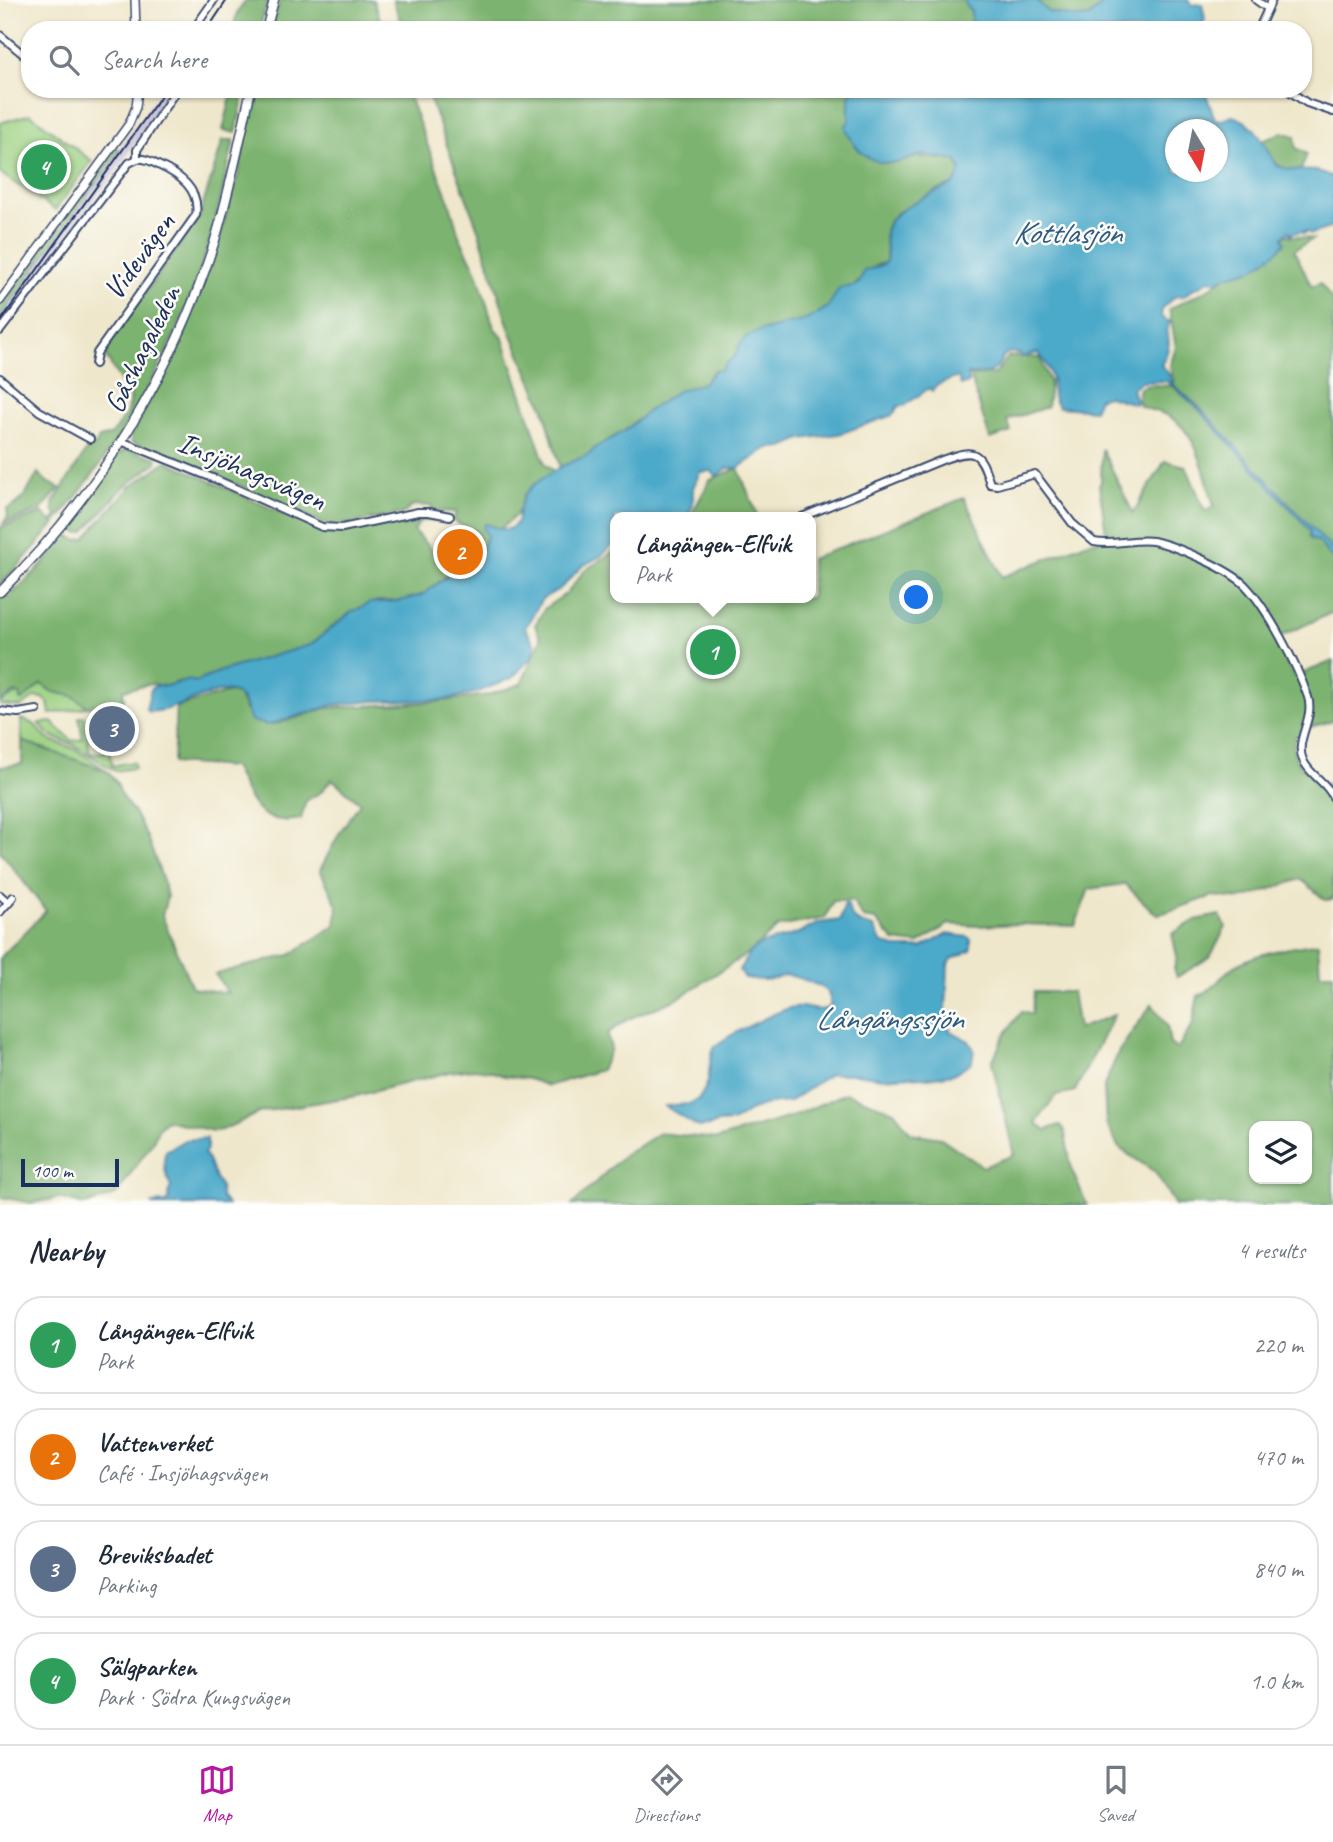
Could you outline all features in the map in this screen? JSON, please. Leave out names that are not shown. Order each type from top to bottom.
[{"type":"main road","points":[[268,21],[274,0]]},
{"type":"main road","name":"Gåshagaleden","points":[[0,592],[52,535],[121,441],[180,331],[199,284],[227,199],[249,98]]},
{"type":"street","points":[[135,0],[136,21]]},
{"type":"street","points":[[199,21],[214,0]]},
{"type":"street","points":[[1256,0],[1268,8]]},
{"type":"street","points":[[1262,21],[1272,0]]},
{"type":"street","points":[[0,35],[21,52]]},
{"type":"street","points":[[0,300],[129,124],[137,98]]},
{"type":"street","points":[[0,331],[129,163],[137,159],[137,150],[171,98]]},
{"type":"street","points":[[1300,98],[1333,112]]},
{"type":"street","name":"Videvägen","points":[[95,364],[97,353],[196,215],[198,204],[186,182],[160,166],[142,158],[137,159]]},
{"type":"street","points":[[0,378],[40,411],[90,439]]},
{"type":"street","name":"Insjöhagsvägen","points":[[121,441],[322,527],[342,528],[418,512],[450,516]]},
{"type":"street","points":[[814,512],[942,460],[972,452],[981,459],[989,484],[997,485],[1035,474],[1072,523],[1094,542],[1155,541],[1231,574],[1246,586],[1268,618],[1297,670],[1309,701],[1310,716],[1300,751],[1304,763],[1323,782],[1333,797]]},
{"type":"street","points":[[0,711],[18,713],[37,710]]},
{"type":"street","points":[[0,895],[11,900],[0,912]]},
{"type":"shaded area","points":[[156,98],[164,98],[118,169],[0,325],[0,316]]},
{"type":"green space","points":[[246,0],[268,0],[262,21],[235,21]]},
{"type":"green space","points":[[280,0],[373,0],[381,21],[274,21]]},
{"type":"green space","points":[[393,0],[964,0],[971,11],[973,21],[401,21]]},
{"type":"green space","points":[[1036,0],[1106,0],[1089,17],[1078,18],[1049,12]]},
{"type":"green space","points":[[231,98],[243,98],[236,133],[223,130]]},
{"type":"green space","points":[[254,98],[409,98],[450,204],[459,236],[477,272],[494,328],[502,336],[545,464],[555,472],[524,495],[519,511],[500,529],[487,524],[484,530],[487,536],[479,552],[467,562],[455,568],[475,548],[478,533],[453,521],[456,512],[434,511],[431,506],[413,505],[404,513],[354,523],[327,525],[202,469],[131,442],[131,436],[184,335],[217,246],[239,172]]},
{"type":"green space","points":[[429,98],[851,98],[849,122],[904,161],[917,157],[954,160],[957,161],[961,174],[954,184],[895,214],[885,233],[886,262],[877,265],[853,286],[842,287],[828,307],[806,320],[746,337],[738,347],[736,355],[722,370],[714,370],[704,383],[678,391],[590,454],[560,467],[544,409],[509,328],[478,229]]},
{"type":"green space","points":[[30,114],[92,161],[55,210],[0,173],[0,123]]},
{"type":"green space","points":[[1282,132],[1295,136],[1296,148],[1307,154],[1301,170],[1292,170],[1276,163],[1263,141]]},
{"type":"green space","points":[[223,140],[234,140],[214,224],[199,274],[163,359],[141,400],[90,478],[32,551],[0,585],[0,528],[42,513],[52,522],[57,516],[53,503],[88,448],[96,445],[99,438],[111,435],[126,414],[131,398],[103,352],[199,218]]},
{"type":"green space","points":[[117,148],[120,150],[118,153],[0,316],[0,307]]},
{"type":"green space","points":[[1287,235],[1313,239],[1294,250],[1312,287],[1320,283],[1333,301],[1333,552],[1314,530],[1309,536],[1318,541],[1333,560],[1333,612],[1275,639],[1294,677],[1333,661],[1333,721],[1310,727],[1294,738],[1294,753],[1305,771],[1315,779],[1333,784],[1333,899],[1325,900],[1301,879],[1241,899],[1213,896],[1157,915],[1125,884],[1089,889],[1075,926],[949,924],[918,944],[894,941],[876,920],[863,918],[853,901],[833,901],[825,918],[778,927],[750,952],[675,1000],[628,1019],[607,1034],[611,1049],[601,1070],[548,1086],[490,1071],[474,1069],[449,1072],[356,1096],[261,1112],[222,1130],[213,1131],[166,1120],[116,1195],[85,1205],[59,1198],[32,1203],[0,1197],[0,958],[46,911],[0,851],[0,767],[22,764],[22,741],[107,771],[117,783],[122,797],[147,837],[161,875],[167,896],[162,916],[192,988],[228,993],[215,974],[290,955],[335,925],[338,907],[320,870],[340,832],[360,803],[332,779],[321,792],[306,801],[301,819],[274,819],[264,815],[251,801],[233,767],[173,763],[176,707],[230,692],[237,693],[251,721],[268,725],[327,708],[435,702],[488,695],[521,684],[541,639],[535,625],[545,608],[567,593],[584,571],[610,554],[610,603],[816,603],[816,557],[964,498],[1002,577],[1088,542],[1107,539],[1099,485],[1102,449],[1133,513],[1165,461],[1186,466],[1205,511],[1214,506],[1193,442],[1177,422],[1140,406],[1138,397],[1140,388],[1150,385],[1171,386],[1174,383],[1170,366],[1176,347],[1169,309],[1205,291]]},
{"type":"green space","points":[[1009,356],[1040,358],[1050,384],[1047,407],[1007,420],[1011,432],[990,439],[970,376],[995,374]]},
{"type":"green space","points":[[127,449],[157,458],[157,462],[124,487],[84,532],[78,533],[67,524],[118,454]]},
{"type":"green space","points":[[167,461],[305,524],[318,527],[355,528],[405,519],[403,526],[407,526],[431,515],[449,519],[420,521],[414,531],[452,572],[422,595],[400,601],[377,601],[350,613],[310,645],[221,671],[196,682],[181,681],[166,686],[150,684],[123,690],[124,700],[88,707],[73,696],[53,692],[41,684],[23,700],[20,700],[21,694],[14,693],[1,702],[0,599],[5,594],[9,597],[44,563],[67,535],[77,540],[85,538],[130,487]]},
{"type":"green space","points":[[738,468],[756,512],[693,512],[710,480]]},
{"type":"green space","points":[[38,473],[47,482],[60,488],[41,510],[3,524],[8,516],[7,509],[22,499]]},
{"type":"green space","points":[[41,683],[53,692],[73,696],[88,707],[50,714],[48,702],[35,697],[21,707],[0,705],[0,701]]},
{"type":"green space","points":[[84,716],[90,754],[105,752],[103,738],[107,737],[112,766],[133,762],[135,768],[115,771],[74,745],[48,735],[39,723],[52,722],[72,741],[83,739],[79,717]]},
{"type":"green space","points":[[21,719],[34,724],[47,739],[75,749],[107,771],[22,741]]},
{"type":"green space","points":[[1220,915],[1226,927],[1210,957],[1177,977],[1174,969],[1177,956],[1172,934],[1196,920]]},
{"type":"green space","points":[[1318,943],[1320,973],[1333,973],[1333,1205],[1175,1205],[1155,1172],[1119,1148],[1106,1123],[1104,1086],[1119,1051],[1152,1004],[1167,1026],[1170,1044],[1177,1049],[1192,1026],[1198,996],[1238,964],[1283,949]]},
{"type":"green space","points":[[1034,992],[1072,992],[1078,1029],[1114,1015],[1075,1091],[1056,1096],[1036,1123],[1046,1130],[1060,1125],[1064,1129],[1072,1171],[1087,1205],[572,1205],[623,1156],[659,1133],[717,1139],[793,1116],[846,1093],[894,1111],[911,1133],[941,1138],[983,1167],[1014,1155],[992,1062],[1004,1036],[1022,1011],[1032,1014]]},
{"type":"water","points":[[964,0],[1036,0],[1049,12],[1078,18],[1089,17],[1106,0],[1188,0],[1192,5],[1202,4],[1205,19],[972,21],[971,11]]},
{"type":"water","name":"Kottlasjön","points":[[849,98],[1207,98],[1215,119],[1165,119],[1165,182],[1228,182],[1228,119],[1224,119],[1232,116],[1248,123],[1254,129],[1276,165],[1290,170],[1318,171],[1333,177],[1333,227],[1311,234],[1302,234],[1305,231],[1292,233],[1291,236],[1289,231],[1283,237],[1285,243],[1253,269],[1217,281],[1208,280],[1184,296],[1174,297],[1162,308],[1161,317],[1170,322],[1166,331],[1168,348],[1161,365],[1173,384],[1200,408],[1328,545],[1333,552],[1333,560],[1318,541],[1310,539],[1310,531],[1299,518],[1198,409],[1172,385],[1165,381],[1141,382],[1132,389],[1135,404],[1108,396],[1099,398],[1094,410],[1059,407],[1053,398],[1050,373],[1038,353],[1022,357],[1010,352],[992,371],[968,374],[968,384],[961,385],[958,377],[937,385],[932,391],[929,388],[904,406],[898,406],[893,415],[839,434],[801,439],[783,447],[768,448],[738,468],[728,468],[716,476],[711,471],[700,472],[693,488],[693,504],[689,512],[610,512],[610,548],[582,566],[561,588],[542,599],[525,628],[535,645],[532,657],[512,678],[478,692],[444,700],[373,701],[333,705],[268,725],[251,721],[242,700],[232,692],[209,694],[169,709],[147,711],[151,689],[157,685],[166,686],[189,680],[196,682],[221,671],[310,645],[350,613],[369,603],[400,601],[422,595],[455,568],[479,554],[487,536],[483,528],[485,524],[503,529],[515,525],[524,495],[533,485],[560,467],[590,454],[678,391],[704,383],[715,370],[722,370],[736,355],[738,347],[746,337],[806,320],[828,307],[839,288],[859,283],[864,271],[885,264],[885,231],[892,219],[917,201],[954,184],[961,171],[957,161],[932,156],[921,155],[893,163],[874,160],[853,143],[845,126],[849,122]]},
{"type":"water","name":"Långängssjön","points":[[845,903],[856,921],[874,927],[881,942],[897,948],[921,948],[947,934],[968,937],[971,940],[971,950],[952,959],[948,965],[946,1010],[950,1031],[969,1041],[974,1050],[972,1062],[953,1074],[928,1078],[830,1074],[789,1102],[768,1104],[749,1111],[733,1122],[710,1126],[698,1127],[665,1106],[689,1104],[699,1099],[707,1083],[714,1048],[727,1038],[787,1009],[799,1007],[821,1010],[830,1007],[827,992],[809,982],[788,975],[769,980],[749,979],[739,970],[750,952],[762,944],[796,934],[819,923],[840,920]]},
{"type":"water","points":[[207,1138],[204,1154],[220,1185],[221,1197],[228,1205],[151,1205],[160,1202],[165,1204],[169,1200],[171,1187],[164,1165],[166,1151],[185,1140]]},
{"type":"tram line","points":[[213,21],[227,0]]},
{"type":"tram line","points":[[0,322],[160,98]]},
{"type":"place","name":"Sälgparken","points":[[44,167]]},
{"type":"place","name":"Vattenverket","points":[[460,552]]},
{"type":"place","name":"Långängen-Elfvik","points":[[713,652]]},
{"type":"place","name":"Breviksbadet","points":[[112,729]]}]
